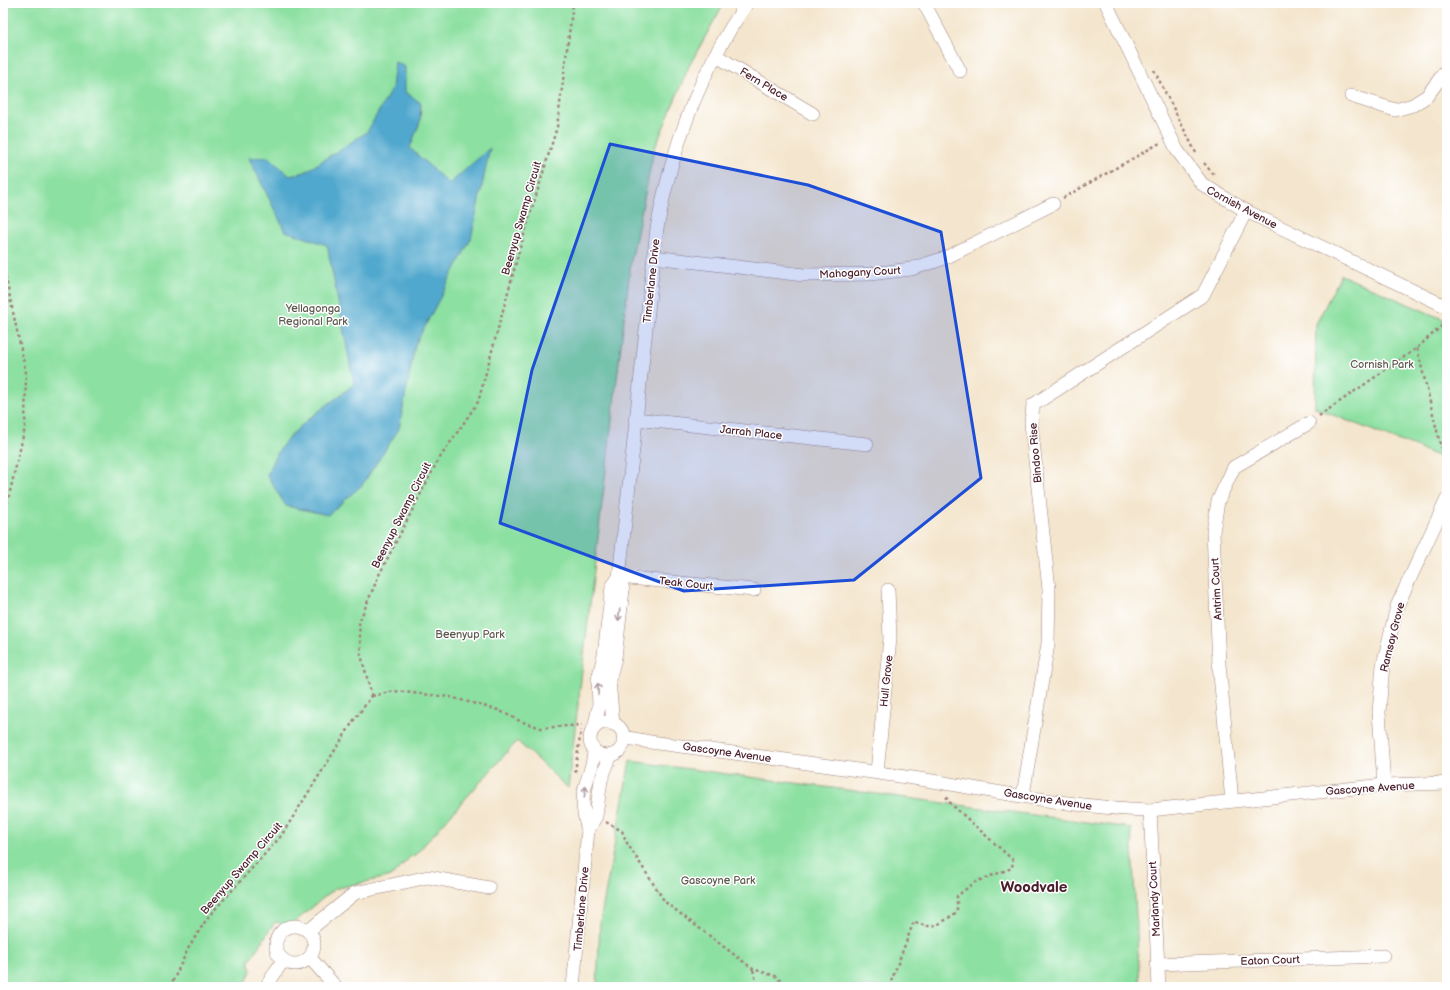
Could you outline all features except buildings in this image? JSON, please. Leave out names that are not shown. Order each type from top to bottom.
[{"type":"street","name":"Timberlane Drive","points":[[613,724],[608,680],[614,658],[623,590],[619,577],[654,257],[664,191],[688,112],[715,55],[747,3]]},
{"type":"street","points":[[924,3],[960,72]]},
{"type":"street","name":"Cornish Avenue","points":[[1106,3],[1170,137],[1177,150],[1202,184],[1246,211],[1447,307]]},
{"type":"street","name":"Fern Place","points":[[715,55],[813,114]]},
{"type":"street","points":[[1351,96],[1395,110],[1413,105],[1427,96],[1447,69]]},
{"type":"street","name":"Mahogany Court","points":[[654,257],[804,275],[870,274],[904,270],[945,258],[1053,204]]},
{"type":"street","name":"Bindoo Rise","points":[[1023,795],[1048,644],[1049,612],[1049,589],[1031,423],[1032,405],[1203,295],[1246,211]]},
{"type":"street","name":"Jarrah Place","points":[[636,419],[867,444]]},
{"type":"street","name":"Antrim Court","points":[[1232,801],[1219,664],[1214,532],[1218,502],[1234,467],[1309,423]]},
{"type":"street","name":"Ramsay Grove","points":[[1384,785],[1379,712],[1383,665],[1397,606],[1447,499]]},
{"type":"street","name":"Timberlane Drive","points":[[594,728],[599,707],[598,679],[604,655],[612,587],[619,577]]},
{"type":"street","name":"Teak Court","points":[[619,577],[754,590]]},
{"type":"street","name":"Hull Grove","points":[[877,772],[890,638],[888,590]]},
{"type":"street","points":[[603,723],[613,724],[622,731],[622,746],[614,754],[602,755],[594,750],[590,736],[594,728],[603,723]]},
{"type":"street","name":"Gascoyne Avenue","points":[[623,737],[650,742],[877,772],[1086,806],[1150,810],[1384,785],[1447,783]]},
{"type":"street","name":"Gascoyne Avenue","points":[[614,754],[650,742]]},
{"type":"street","name":"Timberlane Drive","points":[[573,987],[588,830],[584,816],[584,792],[594,763],[594,750]]},
{"type":"street","name":"Timberlane Drive","points":[[588,830],[596,816],[601,780],[614,754]]},
{"type":"street","name":"Marlandy Court","points":[[1150,810],[1159,987]]},
{"type":"street","points":[[308,930],[355,893],[428,877],[489,888]]},
{"type":"street","points":[[295,925],[302,926],[308,930],[315,942],[310,958],[298,964],[291,964],[283,960],[278,955],[276,942],[282,930],[295,925]]},
{"type":"street","name":"Eaton Court","points":[[1157,964],[1383,956]]},
{"type":"street","points":[[310,958],[336,987]]},
{"type":"street","points":[[266,987],[283,960]]},
{"type":"path","name":"Beenyup Swamp Circuit","points":[[170,987],[189,947],[208,917],[281,836],[354,720],[372,696],[361,655],[359,622],[379,575],[437,462],[478,402],[520,248],[557,127],[573,3]]},
{"type":"path","points":[[1152,66],[1198,156]]},
{"type":"path","points":[[1053,204],[1170,137]]},
{"type":"path","points":[[1203,162],[1218,180]]},
{"type":"path","points":[[3,265],[26,373],[25,428],[3,521]]},
{"type":"path","points":[[1309,423],[1417,348],[1447,321]]},
{"type":"path","points":[[1417,348],[1447,472]]},
{"type":"path","points":[[372,696],[394,691],[450,696],[498,710],[520,721],[541,728],[582,724],[575,773]]},
{"type":"path","points":[[889,987],[914,921],[924,926],[934,927],[957,912],[957,896],[974,882],[1012,868],[1013,860],[950,804],[944,794],[945,783]]},
{"type":"path","points":[[604,815],[604,821],[622,831],[627,843],[665,902],[753,969],[775,976],[788,987]]},
{"type":"path","points":[[753,969],[758,987]]},
{"type":"highlighted area","points":[[610,144],[808,185],[941,232],[981,478],[854,580],[684,591],[500,523],[532,370]]},
{"type":"green space","name":"Yellagonga Regional Park","points":[[3,3],[724,3],[689,66],[654,150],[631,261],[568,788],[517,741],[415,855],[411,856],[392,876],[334,889],[290,926],[275,922],[249,961],[251,971],[244,987],[3,987]]},
{"type":"green space","name":"Cornish Park","points":[[1341,275],[1447,321],[1447,437],[1438,456],[1315,408],[1316,324]]},
{"type":"green space","name":"Gascoyne Park","points":[[630,761],[1131,828],[1140,987],[597,987],[600,922]]},
{"type":"water","points":[[395,62],[405,67],[405,92],[421,103],[420,122],[410,148],[449,184],[490,148],[471,239],[415,345],[399,429],[362,485],[328,515],[286,506],[267,476],[273,461],[291,435],[316,413],[354,384],[327,245],[285,231],[249,158],[268,157],[290,176],[305,172],[367,132],[392,88]]},
{"type":"district","name":"Woodvale","points":[[1034,887]]},
{"type":"park label","name":"Beenyup Park","points":[[470,634]]}]
